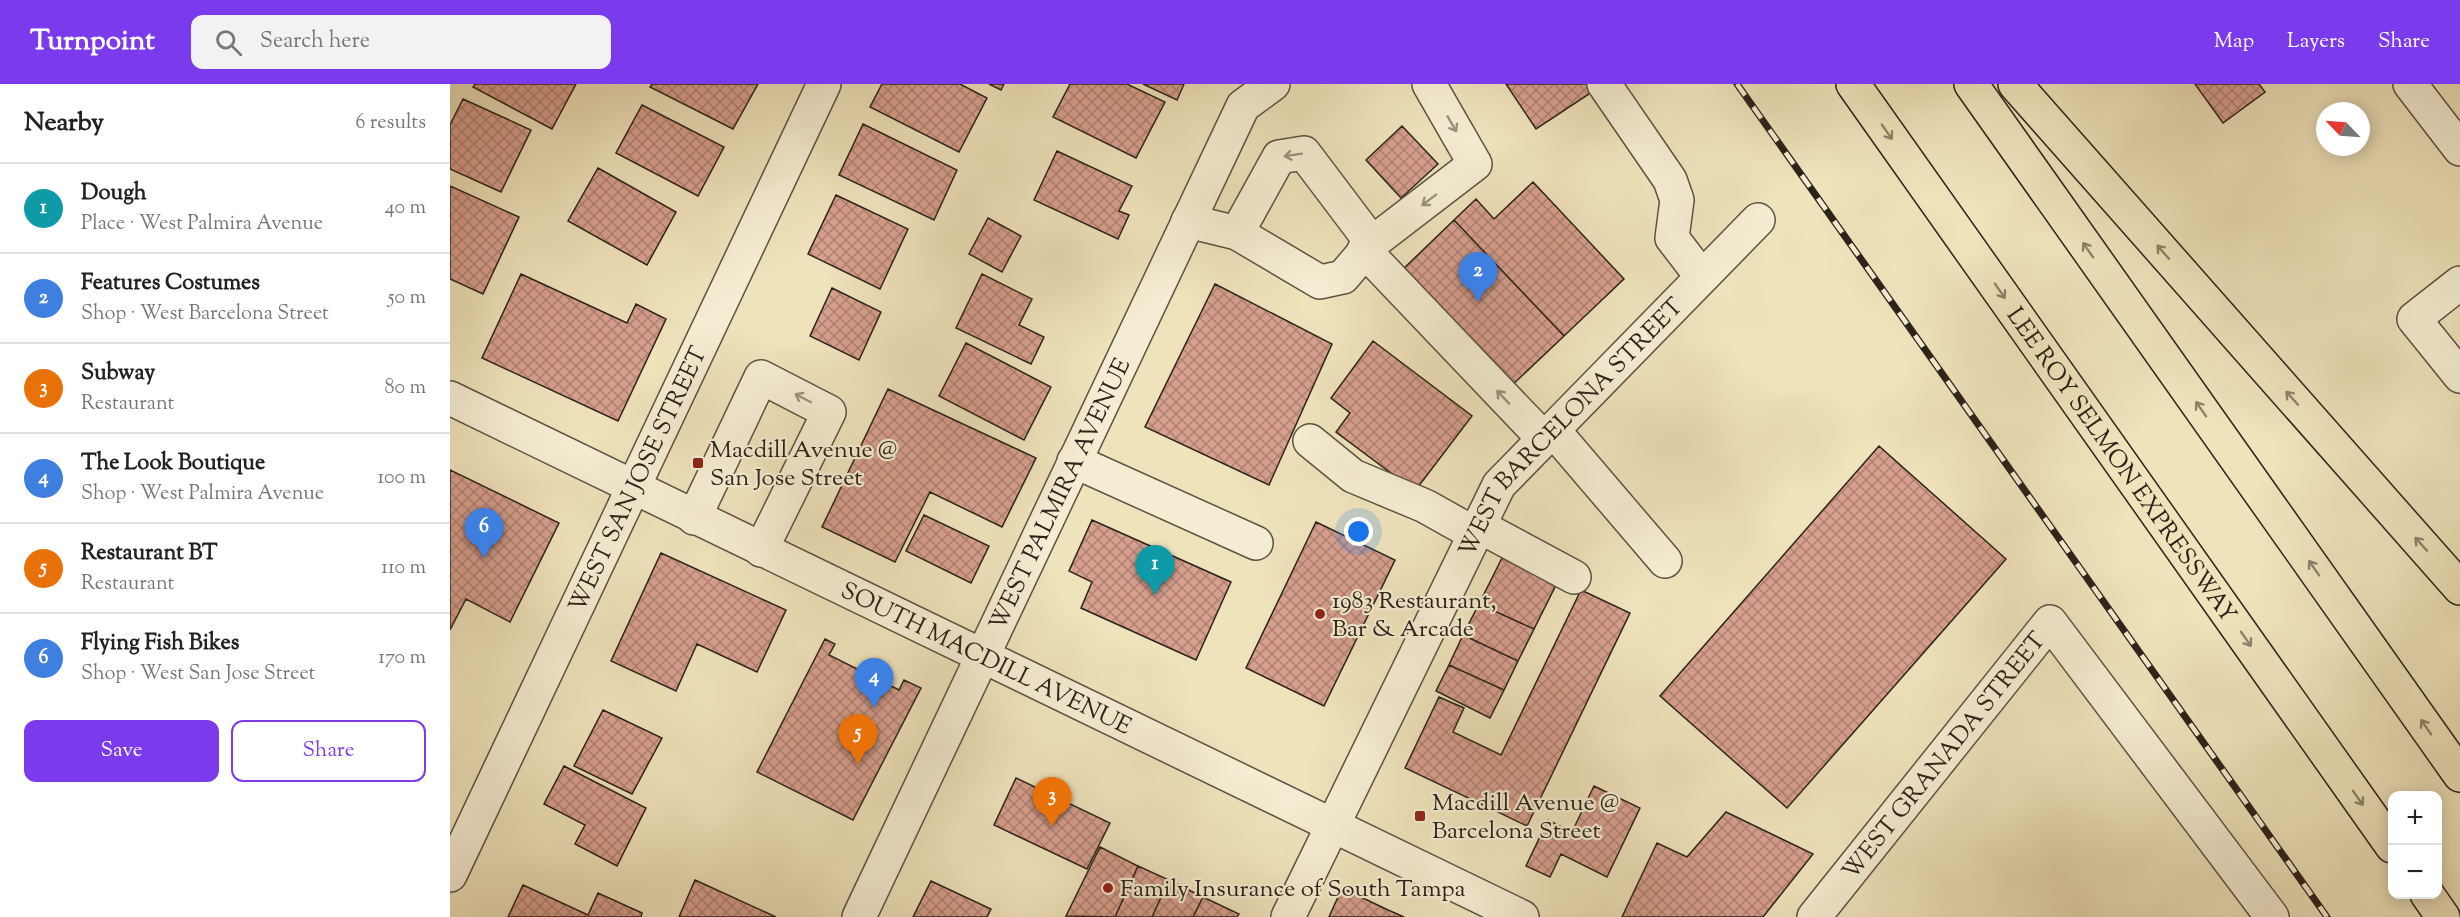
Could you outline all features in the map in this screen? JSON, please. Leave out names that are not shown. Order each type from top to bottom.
[{"type":"highway","name":"LEE ROY SELMON EXPRESSWAY","points":[[1853,84],[2391,845]]},
{"type":"highway","points":[[1971,84],[2460,775]]},
{"type":"highway","points":[[2015,84],[2460,588]]},
{"type":"street","name":"WEST SAN JOSE STREET","points":[[450,875],[824,84]]},
{"type":"street","name":"WEST PALMIRA AVENUE","points":[[859,917],[1243,106],[1273,84]]},
{"type":"street","points":[[1188,221],[1237,233],[1320,282],[1343,277],[1368,247],[1475,164],[1429,84]]},
{"type":"street","points":[[1604,84],[1670,180],[1677,200],[1672,238],[1702,277]]},
{"type":"street","points":[[2410,84],[2460,149]]},
{"type":"street","points":[[1237,233],[1279,157],[1304,153],[1368,247],[1665,561]]},
{"type":"street","name":"WEST BARCELONA STREET","points":[[1288,917],[1499,485],[1758,220]]},
{"type":"street","points":[[2460,283],[2414,319],[2460,376]]},
{"type":"street","points":[[693,518],[761,377],[830,412],[761,550]]},
{"type":"street","name":"SOUTH MACDILL AVENUE","points":[[450,398],[693,518],[1522,917]]},
{"type":"street","points":[[1310,441],[1353,476],[1425,506],[1574,577]]},
{"type":"street","points":[[1074,462],[1256,543]]},
{"type":"street","name":"WEST GRANADA STREET","points":[[1814,917],[2050,622],[2272,917]]},
{"type":"building","points":[[475,84],[576,84],[552,129],[473,87]]},
{"type":"building","points":[[652,84],[758,84],[733,129],[650,87]]},
{"type":"building","points":[[882,84],[960,84],[987,98],[959,152],[870,107]]},
{"type":"building","points":[[989,84],[1004,84],[1001,90]]},
{"type":"building","points":[[1070,84],[1127,84],[1165,102],[1136,158],[1053,117]]},
{"type":"building","points":[[1143,84],[1184,84],[1177,100]]},
{"type":"building","points":[[1506,84],[1591,84],[1595,90],[1536,129]]},
{"type":"building","points":[[2195,84],[2259,84],[2265,92],[2223,123]]},
{"type":"building","points":[[463,99],[531,130],[501,192],[450,169],[450,125]]},
{"type":"building","points":[[642,105],[724,147],[698,196],[616,153]]},
{"type":"building","points":[[863,124],[957,170],[934,220],[839,175]]},
{"type":"building","points":[[1402,126],[1438,164],[1401,198],[1366,160]]},
{"type":"building","points":[[1057,151],[1132,186],[1119,211],[1129,215],[1118,239],[1034,200]]},
{"type":"building","points":[[598,168],[676,212],[647,265],[568,221]]},
{"type":"building","points":[[1533,182],[1624,279],[1564,336],[1454,220],[1476,199],[1494,219]]},
{"type":"building","points":[[450,186],[519,217],[483,294],[450,279]]},
{"type":"building","points":[[836,195],[908,229],[880,289],[808,254]]},
{"type":"building","points":[[988,218],[1021,236],[1002,272],[969,254]]},
{"type":"building","points":[[1454,220],[1564,336],[1508,389],[1399,273]]},
{"type":"building","points":[[521,274],[627,323],[636,304],[666,319],[618,421],[482,358]]},
{"type":"building","points":[[982,274],[1032,299],[1019,325],[1044,337],[1031,364],[956,328]]},
{"type":"building","points":[[1215,284],[1332,344],[1269,485],[1145,427]]},
{"type":"building","points":[[832,288],[881,312],[859,360],[810,336]]},
{"type":"building","points":[[1373,341],[1472,416],[1415,491],[1336,432],[1350,413],[1331,398]]},
{"type":"building","points":[[966,343],[1051,387],[1024,440],[939,396]]},
{"type":"building","points":[[888,389],[1036,458],[1002,527],[930,492],[895,562],[822,527]]},
{"type":"building","points":[[1879,446],[2006,559],[1787,808],[1660,696]]},
{"type":"building","points":[[450,470],[559,523],[510,622],[466,599],[450,630]]},
{"type":"building","points":[[924,515],[989,546],[971,583],[906,551]]},
{"type":"building","points":[[1092,520],[1231,582],[1196,660],[1081,608],[1092,582],[1069,571]]},
{"type":"building","name":"1983 Restaurant, Bar & Arcade","points":[[1316,522],[1395,560],[1324,706],[1246,668]]},
{"type":"building","points":[[661,553],[786,610],[757,672],[697,644],[676,691],[611,661]]},
{"type":"building","points":[[1502,558],[1556,585],[1534,629],[1479,604]]},
{"type":"building","points":[[1581,590],[1630,613],[1527,826],[1405,768],[1439,697],[1464,708],[1453,732],[1501,755]]},
{"type":"building","points":[[1479,604],[1534,629],[1518,661],[1463,635]]},
{"type":"building","points":[[1463,635],[1518,661],[1504,690],[1449,665]]},
{"type":"building","points":[[825,639],[835,644],[829,655],[899,690],[904,680],[921,688],[853,820],[757,772]]},
{"type":"building","points":[[1449,665],[1504,690],[1490,718],[1436,691]]},
{"type":"building","points":[[603,710],[662,738],[632,794],[574,766]]},
{"type":"building","points":[[564,766],[646,808],[617,866],[575,844],[585,825],[544,804]]},
{"type":"building","points":[[1016,778],[1110,823],[1087,869],[994,825]]},
{"type":"building","points":[[1594,786],[1640,808],[1607,877],[1561,854],[1550,877],[1526,866],[1548,820],[1572,832]]},
{"type":"building","points":[[1726,812],[1813,854],[1763,917],[1622,917],[1657,843],[1687,857]]},
{"type":"building","points":[[1100,847],[1138,866],[1115,917],[1066,916]]},
{"type":"building","points":[[1138,866],[1169,880],[1152,917],[1115,917]]},
{"type":"building","points":[[695,880],[776,917],[679,917]]},
{"type":"building","points":[[1169,880],[1203,897],[1193,917],[1152,917]]},
{"type":"building","points":[[931,881],[991,909],[987,917],[913,917]]},
{"type":"building","points":[[523,885],[588,915],[598,893],[642,913],[641,917],[508,917]]},
{"type":"building","points":[[1342,888],[1388,910],[1404,917],[1329,917]]},
{"type":"building","points":[[1203,897],[1239,914],[1237,917],[1193,917]]},
{"type":"railway","points":[[1737,84],[2327,917]]},
{"type":"place","name":"Features Costumes","points":[[1478,302]]},
{"type":"place","name":"Macdill Avenue @ San Jose Street","points":[[698,463]]},
{"type":"place","name":"Flying Fish Bikes","points":[[484,558]]},
{"type":"place","name":"Dough","points":[[1155,595]]},
{"type":"place","name":"1983 Restaurant, Bar & Arcade","points":[[1320,614]]},
{"type":"place","name":"The Look Boutique","points":[[874,708]]},
{"type":"place","name":"Restaurant BT","points":[[858,764]]},
{"type":"place","name":"Macdill Avenue @ Barcelona Street","points":[[1420,816]]},
{"type":"place","name":"Subway","points":[[1052,827]]},
{"type":"place","name":"Family Insurance of South Tampa","points":[[1108,888]]}]
